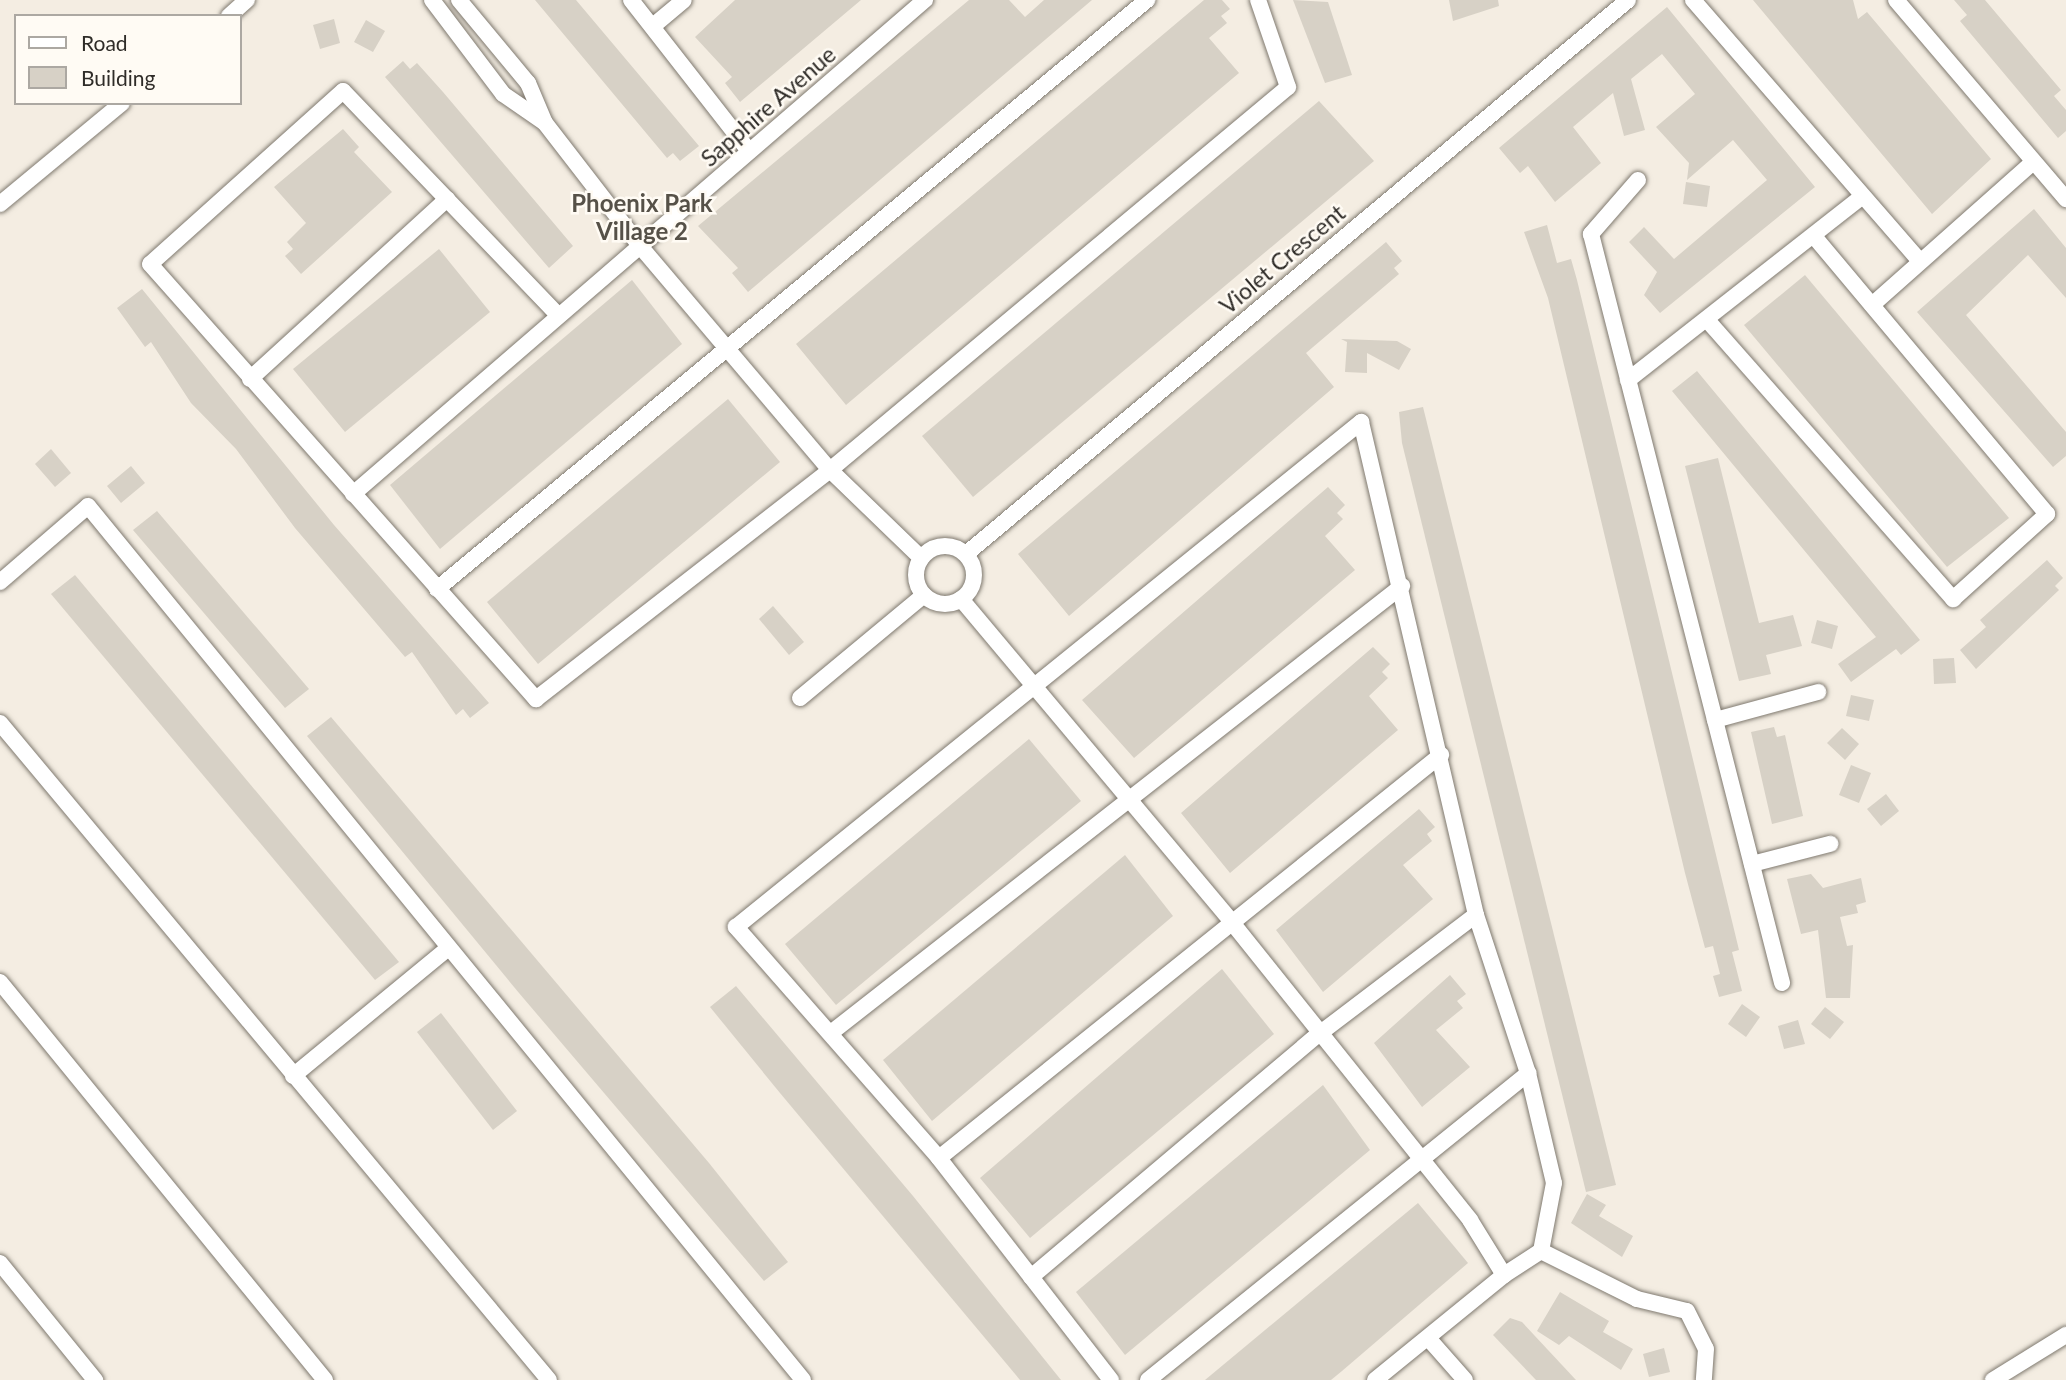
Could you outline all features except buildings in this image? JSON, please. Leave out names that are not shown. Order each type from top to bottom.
[{"type":"street","points":[[231,14],[247,0]]},
{"type":"street","points":[[432,0],[503,94],[545,123]]},
{"type":"street","points":[[458,0],[528,83],[545,123],[640,246],[830,470],[921,558]]},
{"type":"street","points":[[631,0],[749,151]]},
{"type":"street","points":[[653,26],[684,0]]},
{"type":"street","name":"Sapphire Avenue","points":[[353,494],[557,313],[640,246],[925,0]]},
{"type":"street","points":[[437,589],[1147,0]]},
{"type":"street","points":[[557,313],[343,91],[150,264],[536,699],[830,470],[1288,88],[1258,0]]},
{"type":"street","name":"Violet Crescent","points":[[966,554],[1628,0]]},
{"type":"street","points":[[1693,0],[1920,261]]},
{"type":"street","points":[[1896,0],[2032,163],[2066,199]]},
{"type":"street","points":[[0,204],[120,105]]},
{"type":"street","points":[[1872,305],[2032,163]]},
{"type":"street","points":[[1638,180],[1591,234],[1782,983]]},
{"type":"street","points":[[1628,380],[1708,321],[1863,196]]},
{"type":"street","points":[[250,379],[447,199]]},
{"type":"street","points":[[1708,321],[1953,598],[2046,514],[1814,236]]},
{"type":"street","points":[[1111,1380],[939,1158],[832,1032],[736,927],[1033,684],[1361,422],[1402,586],[1476,915],[1528,1073],[1554,1183],[1541,1251],[1504,1275],[1375,1380]]},
{"type":"street","points":[[0,582],[88,506],[446,950],[803,1380]]},
{"type":"street","points":[[938,546],[966,554],[973,583],[961,599],[942,604],[924,595],[916,577],[921,558],[938,546]]},
{"type":"street","points":[[832,1032],[1132,801],[1402,586]]},
{"type":"street","points":[[800,698],[924,595]]},
{"type":"street","points":[[961,599],[1230,920],[1422,1160],[1504,1275]]},
{"type":"street","points":[[1715,720],[1818,692]]},
{"type":"street","points":[[0,723],[549,1380]]},
{"type":"street","points":[[939,1158],[1230,920],[1441,755]]},
{"type":"street","points":[[1752,864],[1830,844]]},
{"type":"street","points":[[1031,1277],[1319,1034],[1476,915]]},
{"type":"street","points":[[293,1076],[446,950]]},
{"type":"street","points":[[0,982],[325,1380]]},
{"type":"street","points":[[1148,1380],[1528,1073]]},
{"type":"street","points":[[1541,1251],[1637,1299],[1687,1311],[1706,1349],[1704,1380]]},
{"type":"street","points":[[0,1263],[95,1380]]},
{"type":"street","points":[[1993,1380],[2066,1335]]},
{"type":"street","points":[[1427,1338],[1465,1380]]},
{"type":"district","name":"Phoenix Park Village 2","points":[[642,217]]}]
